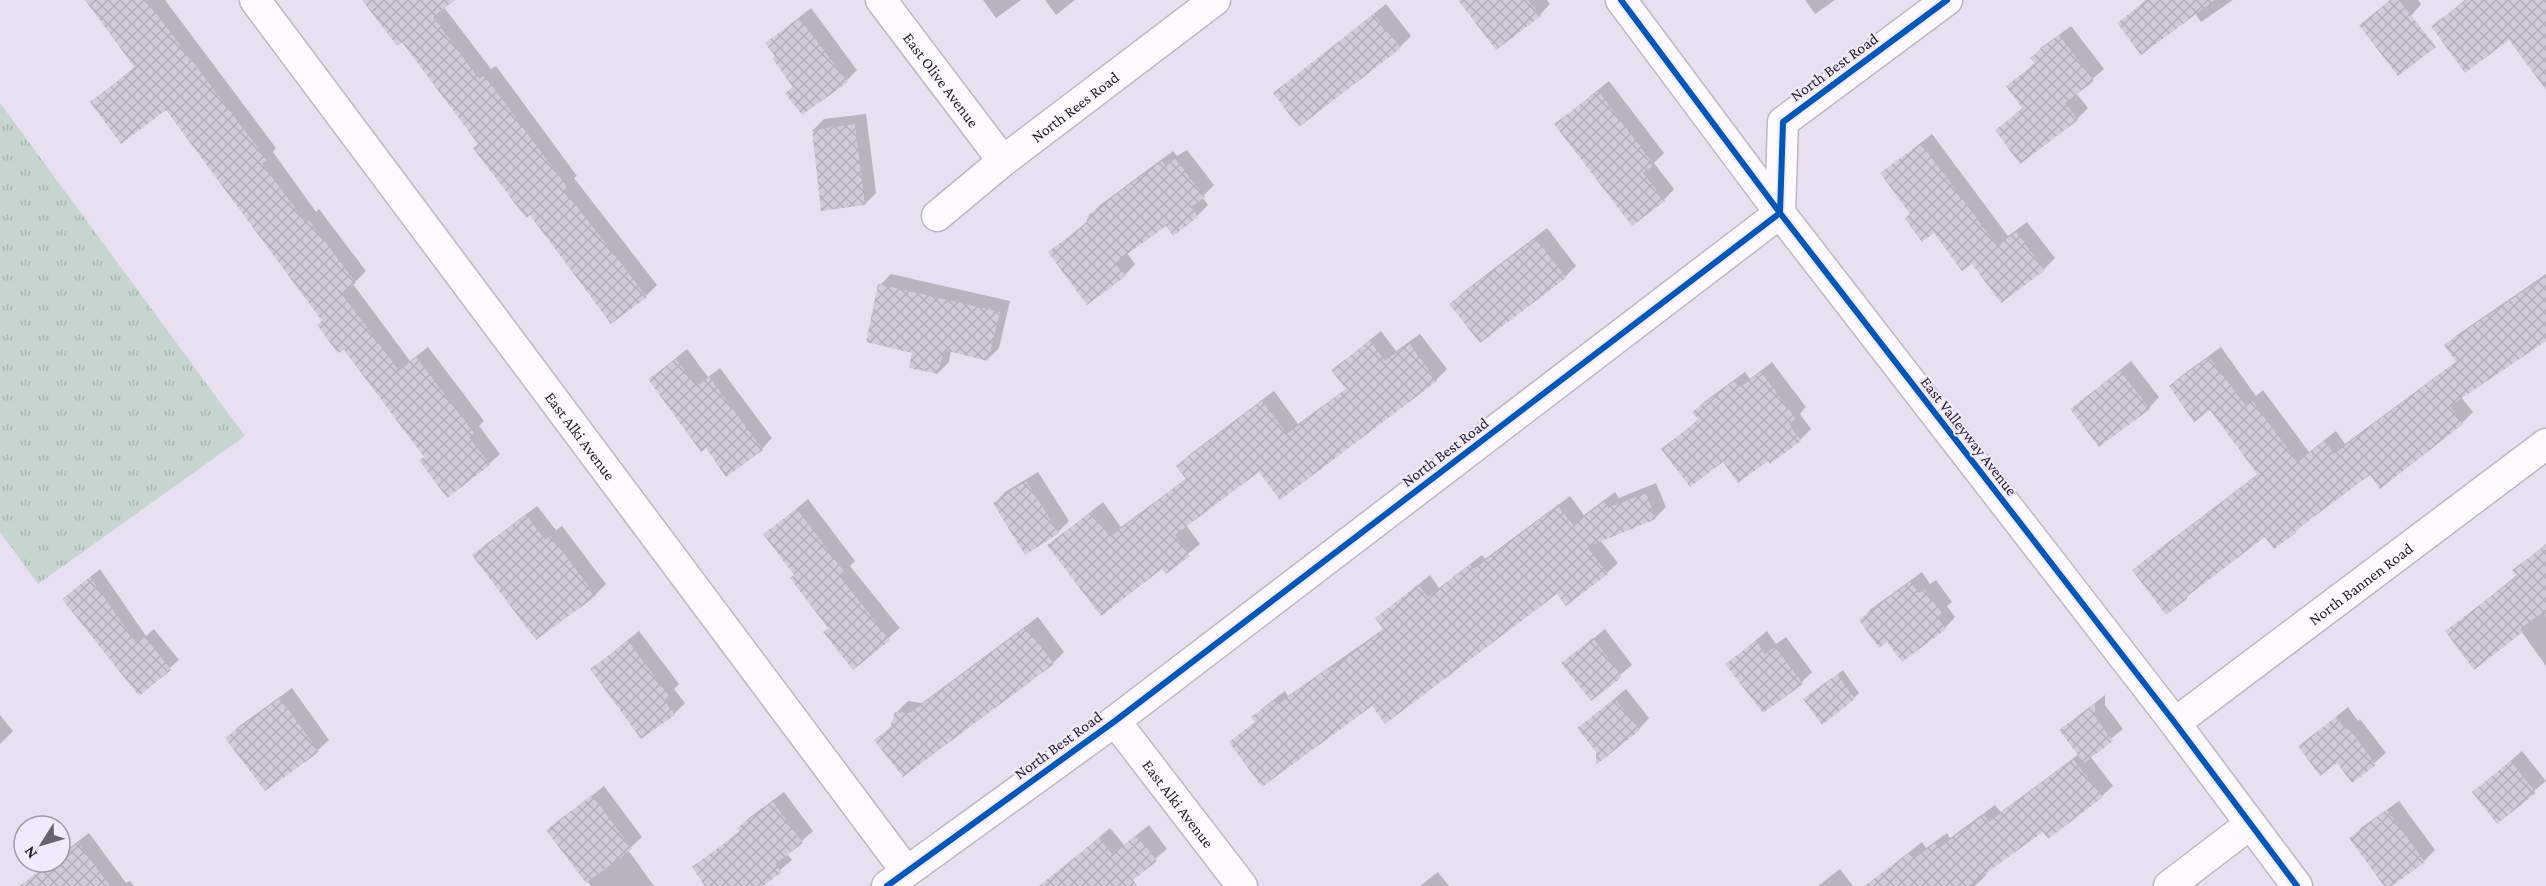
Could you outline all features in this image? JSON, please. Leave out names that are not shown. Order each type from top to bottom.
[{"type":"street","name":"East Alki Avenue","points":[[255,0],[896,878]]},
{"type":"street","name":"East Olive Avenue","points":[[881,0],[1003,161]]},
{"type":"street","name":"North Rees Road","points":[[937,216],[1003,161],[1215,0]]},
{"type":"street","name":"East Valleyway Avenue","points":[[1621,0],[1779,213],[2175,723],[2249,825],[2297,886]]},
{"type":"street","name":"North Best Road","points":[[896,878],[1115,721],[1779,213],[1783,122],[1947,0]]},
{"type":"street","name":"North Bannen Road","points":[[2175,723],[2546,444]]},
{"type":"street","name":"East Alki Avenue","points":[[1115,721],[1242,886]]},
{"type":"street","points":[[2169,886],[2249,825]]},
{"type":"green space","points":[[0,103],[245,436],[38,584],[0,532]]},
{"type":"building","points":[[85,0],[146,0],[267,160],[262,163],[305,222],[308,219],[356,283],[342,294],[399,371],[416,357],[474,433],[469,437],[490,465],[447,498],[419,460],[424,457],[344,350],[338,353],[317,325],[322,321],[166,110],[121,144],[90,102],[135,68]]},
{"type":"building","points":[[362,0],[455,0],[433,17],[479,79],[484,75],[567,187],[564,190],[647,297],[611,324],[530,215],[526,218],[473,148],[478,144],[402,42],[397,46]]},
{"type":"building","points":[[1458,0],[1528,0],[1541,16],[1496,50]]},
{"type":"building","points":[[2148,0],[2215,0],[2141,55],[2117,23]]},
{"type":"building","points":[[2391,0],[2399,0],[2436,47],[2398,76],[2359,25]]},
{"type":"building","points":[[2467,0],[2546,0],[2546,90],[2509,40],[2465,73],[2431,26]]},
{"type":"building","points":[[1374,14],[1401,48],[1299,127],[1273,93]]},
{"type":"building","points":[[799,18],[848,82],[802,115],[785,93],[793,87],[772,58],[775,56],[765,43]]},
{"type":"building","points":[[2059,35],[2094,81],[2065,103],[2078,120],[2020,164],[1995,130],[2023,109],[2006,86],[2035,64],[2030,58]]},
{"type":"building","points":[[1598,91],[1654,165],[1643,173],[1665,201],[1632,226],[1554,124]]},
{"type":"building","points":[[855,124],[865,205],[821,211],[812,130]]},
{"type":"building","points":[[1921,143],[1997,246],[2016,232],[2045,270],[2001,303],[1972,264],[1962,271],[1934,233],[1922,242],[1905,219],[1910,214],[1880,173]]},
{"type":"building","points":[[1175,159],[1205,197],[1191,207],[1198,217],[1173,236],[1166,226],[1115,263],[1126,276],[1087,305],[1048,252],[1086,224],[1088,215],[1162,161],[1166,166]]},
{"type":"building","points":[[1536,238],[1566,278],[1480,343],[1449,304]]},
{"type":"building","points":[[2546,276],[2546,341],[2450,406],[2463,424],[2380,489],[2370,475],[2274,549],[2265,537],[2166,615],[2132,570],[2258,475],[2210,410],[2194,422],[2169,386],[2209,357],[2245,405],[2252,400],[2297,462],[2324,441],[2334,454],[2456,362],[2444,345]]},
{"type":"building","points":[[878,284],[1000,312],[988,361],[944,350],[938,374],[909,368],[912,353],[866,342]]},
{"type":"building","points":[[1370,341],[1385,361],[1409,343],[1437,381],[1280,500],[1259,472],[1175,535],[1190,556],[1166,574],[1162,569],[1101,616],[1047,545],[1091,512],[1110,537],[1186,479],[1176,466],[1262,401],[1287,434],[1346,389],[1331,370]]},
{"type":"building","points":[[676,359],[696,387],[709,377],[763,450],[726,477],[706,448],[701,452],[648,379]]},
{"type":"building","points":[[2120,371],[2150,409],[2099,447],[2070,409]]},
{"type":"building","points":[[1761,372],[1796,419],[1789,424],[1801,441],[1770,464],[1768,461],[1738,483],[1723,462],[1690,487],[1661,449],[1699,420],[1692,412],[1734,381],[1739,388]]},
{"type":"building","points":[[1026,481],[1059,533],[1025,555],[993,503]]},
{"type":"building","points":[[1646,493],[1656,519],[1587,547],[1608,574],[1566,606],[1557,594],[1385,724],[1372,706],[1262,787],[1229,742],[1255,722],[1251,717],[1274,701],[1277,705],[1330,667],[1332,669],[1384,630],[1375,618],[1418,585],[1428,597],[1470,565],[1474,569],[1558,506],[1573,525],[1604,502],[1608,508]]},
{"type":"building","points":[[797,509],[845,573],[840,577],[890,640],[853,670],[823,632],[828,628],[790,578],[794,575],[763,534]]},
{"type":"building","points":[[526,515],[545,540],[550,535],[596,596],[536,640],[472,555]]},
{"type":"building","points":[[2546,545],[2546,617],[2543,612],[2520,629],[2523,632],[2474,670],[2445,631],[2517,577],[2512,570]]},
{"type":"building","points":[[90,577],[136,643],[145,637],[171,670],[139,696],[62,599]]},
{"type":"building","points":[[1910,582],[1919,593],[1924,589],[1942,613],[1937,617],[1946,629],[1902,662],[1887,642],[1879,648],[1859,620]]},
{"type":"building","points":[[1026,627],[1054,664],[903,777],[874,740],[890,728],[895,712],[910,713]]},
{"type":"building","points":[[1593,638],[1622,677],[1591,701],[1561,663]]},
{"type":"building","points":[[628,641],[669,696],[664,700],[675,715],[641,739],[590,669]]},
{"type":"building","points":[[1756,641],[1765,654],[1775,647],[1803,684],[1763,713],[1725,664]]},
{"type":"building","points":[[1837,674],[1855,699],[1822,725],[1803,699]]},
{"type":"building","points":[[280,698],[319,752],[265,791],[225,738]]},
{"type":"building","points":[[1615,699],[1640,730],[1596,765],[1596,752],[1577,728]]},
{"type":"building","points":[[2095,703],[2095,717],[2113,741],[2084,763],[2059,730]]},
{"type":"building","points":[[2336,717],[2346,730],[2349,728],[2376,765],[2352,783],[2337,763],[2320,776],[2298,746]]},
{"type":"building","points":[[2073,759],[2103,797],[2048,839],[2043,832],[1968,886],[1864,886],[1910,852],[1915,858],[1935,843],[1939,848],[1984,815],[1989,822]]},
{"type":"building","points":[[2511,761],[2536,793],[2497,824],[2472,792]]},
{"type":"building","points":[[592,795],[632,849],[586,883],[546,830]]},
{"type":"building","points":[[773,802],[803,843],[775,864],[782,872],[763,886],[705,886],[692,867],[740,832],[737,828]]},
{"type":"building","points":[[2387,810],[2425,862],[2392,886],[2384,886],[2349,838]]},
{"type":"building","points":[[1137,835],[1157,861],[1133,880],[1137,886],[1039,886],[1099,838],[1112,854]]},
{"type":"building","points":[[78,843],[110,886],[19,886],[36,874],[72,874],[72,847]]},
{"type":"cycle path","points":[[1621,0],[1780,213],[2175,723],[2297,886]]},
{"type":"cycle path","points":[[887,886],[1115,721],[1780,213],[1783,122],[1947,0]]}]
